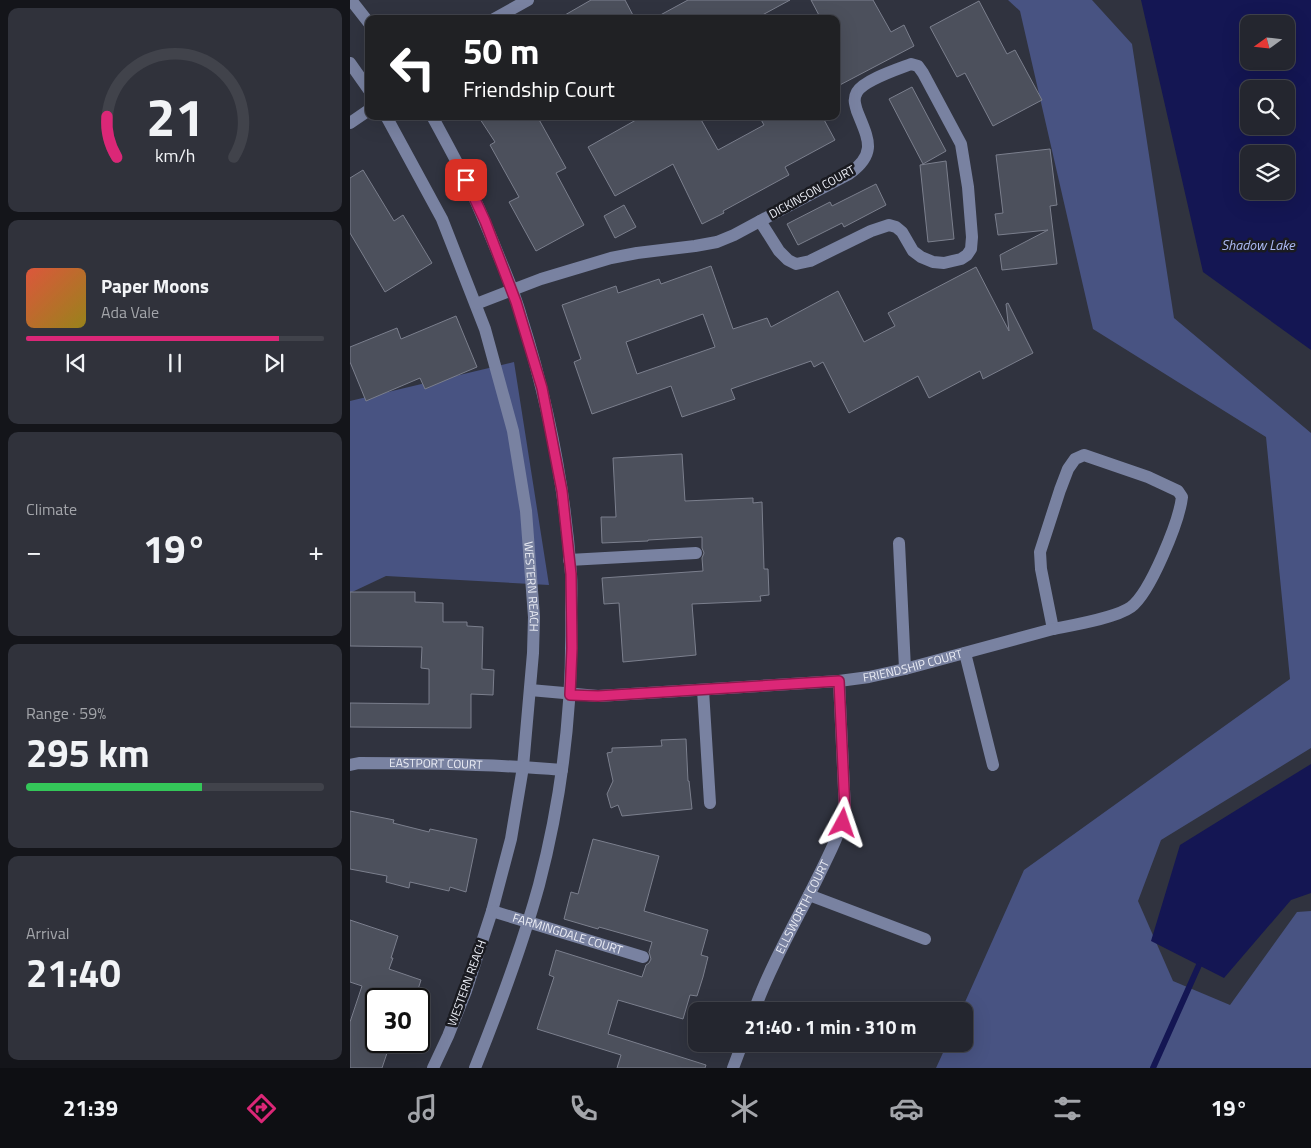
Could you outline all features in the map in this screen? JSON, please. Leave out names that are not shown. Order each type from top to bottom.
[{"type":"street","points":[[351,0],[365,18]]},
{"type":"street","points":[[501,15],[528,0]]},
{"type":"street","points":[[350,63],[365,84]]},
{"type":"street","name":"DICKINSON COURT","points":[[476,304],[541,279],[611,258],[717,242],[734,235],[760,221],[849,174],[858,168],[869,150],[867,135],[854,103],[857,92],[864,85],[880,76],[911,64],[918,66],[961,144],[968,187],[972,237],[971,249],[967,255],[961,259],[944,263],[933,262],[913,251],[902,232],[896,227],[889,225],[871,231],[810,261],[796,264],[788,260],[779,250],[760,221]]},
{"type":"street","points":[[350,123],[365,113]]},
{"type":"street","name":"WESTERN REACH","points":[[388,120],[442,219],[485,329],[513,431],[526,511],[534,616],[533,653],[523,767],[511,839],[492,911],[466,991],[433,1068]]},
{"type":"street","points":[[434,120],[474,196],[521,315],[542,388],[562,491],[571,574],[572,648],[570,695],[562,770],[544,864],[528,921],[501,1003],[475,1068]]},
{"type":"street","name":"FRIENDSHIP COURT","points":[[530,690],[598,696],[839,681],[905,669],[1053,629],[1114,615],[1130,608],[1139,599],[1151,581],[1168,543],[1181,506],[1182,497],[1178,491],[1148,477],[1084,455],[1075,459],[1068,468],[1040,552],[1041,569],[1053,629]]},
{"type":"street","points":[[899,543],[905,669]]},
{"type":"street","points":[[569,560],[696,553]]},
{"type":"street","points":[[965,653],[992,765]]},
{"type":"street","name":"ELLSWORTH COURT","points":[[757,1002],[763,986],[843,823],[845,811],[839,681]]},
{"type":"street","points":[[703,690],[710,803]]},
{"type":"street","name":"EASTPORT COURT","points":[[350,766],[358,763],[440,763],[562,770]]},
{"type":"street","points":[[809,895],[925,939]]},
{"type":"street","name":"FARMINGDALE COURT","points":[[492,911],[644,956]]},
{"type":"street","points":[[733,1068],[739,1052]]},
{"type":"shaded area","points":[[1008,0],[1092,0],[1132,44],[1174,318],[1311,433],[1311,748],[1161,840],[1138,901],[1173,981],[1230,1005],[1297,912],[1311,911],[1311,1068],[936,1068],[943,1052],[973,1052],[973,1002],[965,1002],[1024,870],[1290,679],[1266,437],[1093,329],[1020,11]]},
{"type":"shaded area","points":[[514,362],[549,585],[386,576],[350,593],[350,401]]},
{"type":"water","name":"Shadow Lake","points":[[1141,0],[1311,0],[1311,350],[1203,272]]},
{"type":"water","points":[[1311,764],[1311,893],[1291,900],[1224,978],[1151,941],[1180,845]]},
{"type":"building","points":[[591,0],[625,0],[633,15],[565,15]]},
{"type":"building","points":[[688,0],[790,0],[762,15],[660,15]]},
{"type":"building","points":[[811,0],[873,0],[891,32],[904,25],[914,46],[840,85],[840,15],[819,15]]},
{"type":"building","points":[[979,1],[1007,54],[1015,50],[1042,100],[993,126],[965,73],[957,77],[930,27]]},
{"type":"building","points":[[912,87],[946,151],[923,164],[889,99]]},
{"type":"building","points":[[481,120],[539,120],[566,168],[556,173],[584,225],[536,251],[509,202],[519,197],[490,145],[495,142]]},
{"type":"building","points":[[636,120],[701,120],[718,150],[764,125],[761,120],[824,120],[835,140],[785,167],[789,175],[702,224],[673,164],[615,196],[588,147]]},
{"type":"building","points":[[1050,149],[1057,205],[1050,206],[1057,264],[1002,270],[1000,255],[1048,230],[998,235],[995,214],[1003,213],[996,155]]},
{"type":"building","points":[[946,161],[954,239],[928,242],[920,165]]},
{"type":"building","points":[[363,170],[394,221],[403,215],[432,263],[385,292],[350,233],[350,178]]},
{"type":"building","points":[[876,184],[886,205],[844,227],[842,223],[798,245],[787,224],[830,202],[832,206]]},
{"type":"building","points":[[624,205],[636,227],[615,238],[604,216]]},
{"type":"building","points":[[711,266],[733,329],[767,318],[771,327],[838,291],[864,342],[895,326],[888,313],[976,267],[1009,331],[1006,304],[1008,303],[1033,353],[983,379],[980,371],[929,398],[918,376],[849,413],[823,362],[814,367],[811,361],[731,389],[735,399],[682,417],[671,386],[592,414],[574,362],[581,359],[562,305],[616,286],[618,293],[659,279],[661,284]],"holes":[[[703,314],[715,347],[637,374],[626,342]]]},
{"type":"building","points":[[456,316],[477,367],[425,389],[420,378],[366,401],[350,362],[350,347],[397,328],[401,339]]},
{"type":"building","points":[[682,454],[685,501],[753,498],[753,503],[762,502],[764,569],[768,569],[769,595],[760,596],[761,601],[692,604],[696,655],[623,662],[619,603],[604,604],[602,578],[703,571],[702,558],[704,553],[702,537],[602,543],[601,517],[616,517],[613,458]]},
{"type":"building","points":[[350,592],[415,592],[415,602],[443,603],[443,622],[467,622],[467,626],[483,627],[482,669],[494,670],[493,695],[471,694],[471,728],[350,727],[350,703],[429,704],[429,669],[421,668],[422,647],[350,646]]},
{"type":"building","points":[[686,739],[688,781],[692,809],[622,816],[618,805],[611,808],[607,794],[613,781],[607,753],[612,752],[612,748],[662,746],[661,740]]},
{"type":"building","points":[[350,811],[394,820],[393,823],[429,832],[430,829],[477,839],[466,892],[450,887],[449,891],[410,882],[409,888],[386,882],[387,876],[350,869]]},
{"type":"building","points":[[593,839],[659,856],[644,911],[708,930],[701,955],[708,957],[703,977],[697,996],[690,995],[683,1019],[618,1000],[608,1034],[706,1065],[705,1068],[617,1068],[621,1055],[537,1029],[554,977],[549,975],[556,950],[642,977],[646,965],[651,959],[649,952],[652,942],[564,919],[571,892],[578,894]]},
{"type":"building","points":[[350,920],[398,936],[389,969],[421,980],[418,988],[365,988],[365,1053],[387,1053],[382,1068],[350,1068],[350,1022],[362,986],[350,982]]},
{"type":"waterway","points":[[1153,1068],[1199,965]]},
{"type":"route","points":[[466,180],[485,221],[521,315],[542,388],[562,491],[571,574],[572,648],[570,695],[598,696],[839,681],[845,811],[843,823]]}]
